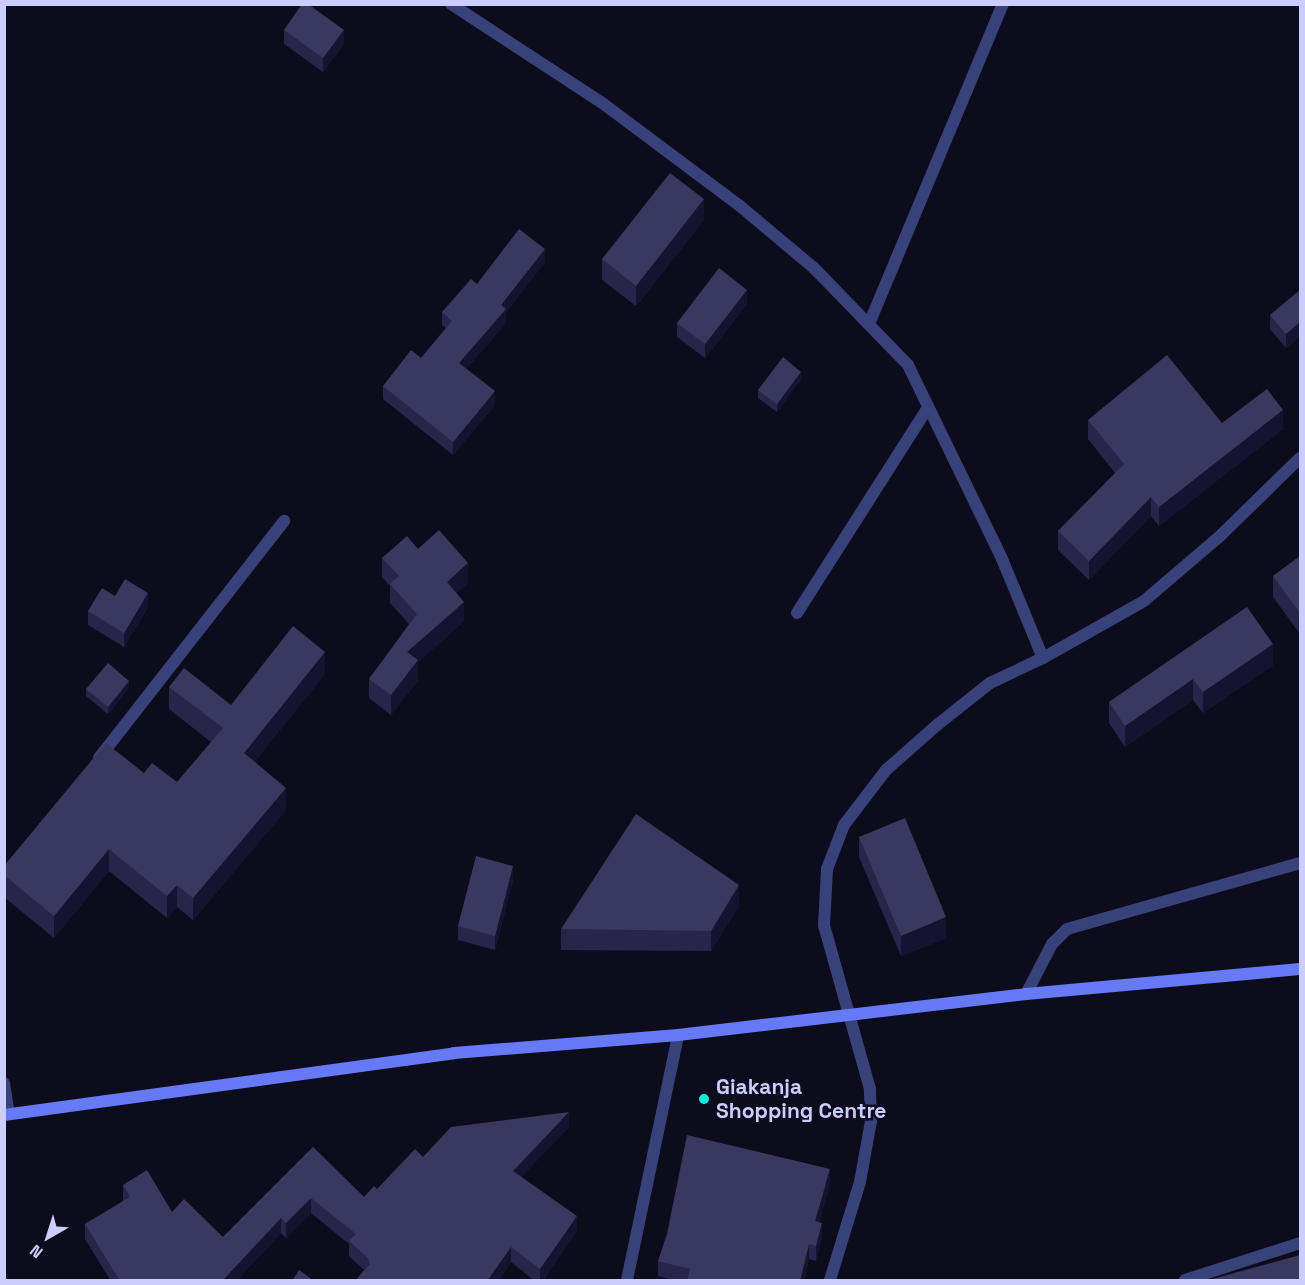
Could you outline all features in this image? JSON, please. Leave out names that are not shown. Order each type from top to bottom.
[{"type":"main road","points":[[7,1114],[454,1053],[678,1035],[849,1013],[1026,994],[1300,969]]},
{"type":"street","points":[[452,4],[557,70],[740,206],[814,268],[908,365],[927,409],[1002,559],[1043,658]]},
{"type":"street","points":[[869,324],[1003,4]]},
{"type":"street","points":[[797,613],[927,409]]},
{"type":"street","points":[[830,1281],[860,1182],[871,1121],[870,1089],[824,925],[827,869],[844,825],[886,770],[937,725],[990,683],[1043,658],[1143,601],[1220,536],[1300,458]]},
{"type":"street","points":[[92,767],[284,521]]},
{"type":"street","points":[[1026,994],[1052,944],[1067,929],[1300,863]]},
{"type":"street","points":[[627,1281],[678,1035]]},
{"type":"street","points":[[4,1083],[7,1114]]},
{"type":"street","points":[[1185,1281],[1300,1243]]},
{"type":"building","points":[[302,4],[308,4],[344,30],[323,58],[284,30]]},
{"type":"building","points":[[670,173],[704,199],[636,286],[602,259]]},
{"type":"building","points":[[519,229],[545,249],[501,305],[506,309],[459,363],[495,391],[453,442],[383,386],[411,350],[421,358],[452,321],[442,312],[471,279],[477,284]]},
{"type":"building","points":[[719,268],[747,290],[705,344],[677,323]]},
{"type":"building","points":[[1300,290],[1300,322],[1286,334],[1270,315]]},
{"type":"building","points":[[1167,355],[1222,423],[1267,389],[1283,410],[1159,507],[1151,497],[1089,561],[1058,531],[1124,464],[1088,420]]},
{"type":"building","points":[[783,357],[801,372],[777,404],[758,390]]},
{"type":"building","points":[[439,530],[468,563],[447,582],[464,602],[407,652],[418,660],[391,695],[369,679],[417,614],[390,584],[399,576],[382,558],[407,536],[418,549]]},
{"type":"building","points":[[1300,556],[1300,613],[1273,576]]},
{"type":"building","points":[[125,579],[148,593],[124,633],[88,611],[102,588],[115,596]]},
{"type":"building","points":[[1247,607],[1273,644],[1203,692],[1193,679],[1125,726],[1109,702]]},
{"type":"building","points":[[293,626],[325,652],[244,753],[286,788],[193,898],[177,885],[167,896],[109,849],[54,916],[4,875],[4,866],[106,743],[144,773],[152,763],[177,782],[223,728],[169,687],[184,668],[231,705]]},
{"type":"building","points":[[108,663],[129,681],[108,707],[86,689]]},
{"type":"building","points":[[636,814],[739,885],[711,931],[561,929]]},
{"type":"building","points":[[905,818],[946,917],[901,936],[859,837]]},
{"type":"building","points":[[476,856],[513,866],[495,936],[458,926]]},
{"type":"building","points":[[569,1112],[513,1171],[577,1216],[540,1269],[511,1247],[487,1281],[355,1281],[370,1264],[368,1258],[349,1241],[356,1234],[311,1198],[286,1223],[281,1218],[222,1281],[120,1281],[85,1224],[130,1197],[123,1185],[147,1170],[172,1212],[184,1199],[223,1237],[313,1147],[364,1197],[374,1186],[377,1189],[415,1149],[423,1157],[451,1127]]},
{"type":"building","points":[[687,1135],[830,1169],[815,1221],[822,1223],[816,1246],[809,1244],[800,1281],[687,1281],[690,1269],[658,1261],[667,1234]]},
{"type":"building","points":[[1300,1255],[1300,1281],[1205,1281]]},
{"type":"building","points":[[299,1270],[314,1281],[292,1281]]},
{"type":"place","name":"Giakanja Shopping Centre","points":[[704,1099]]}]
